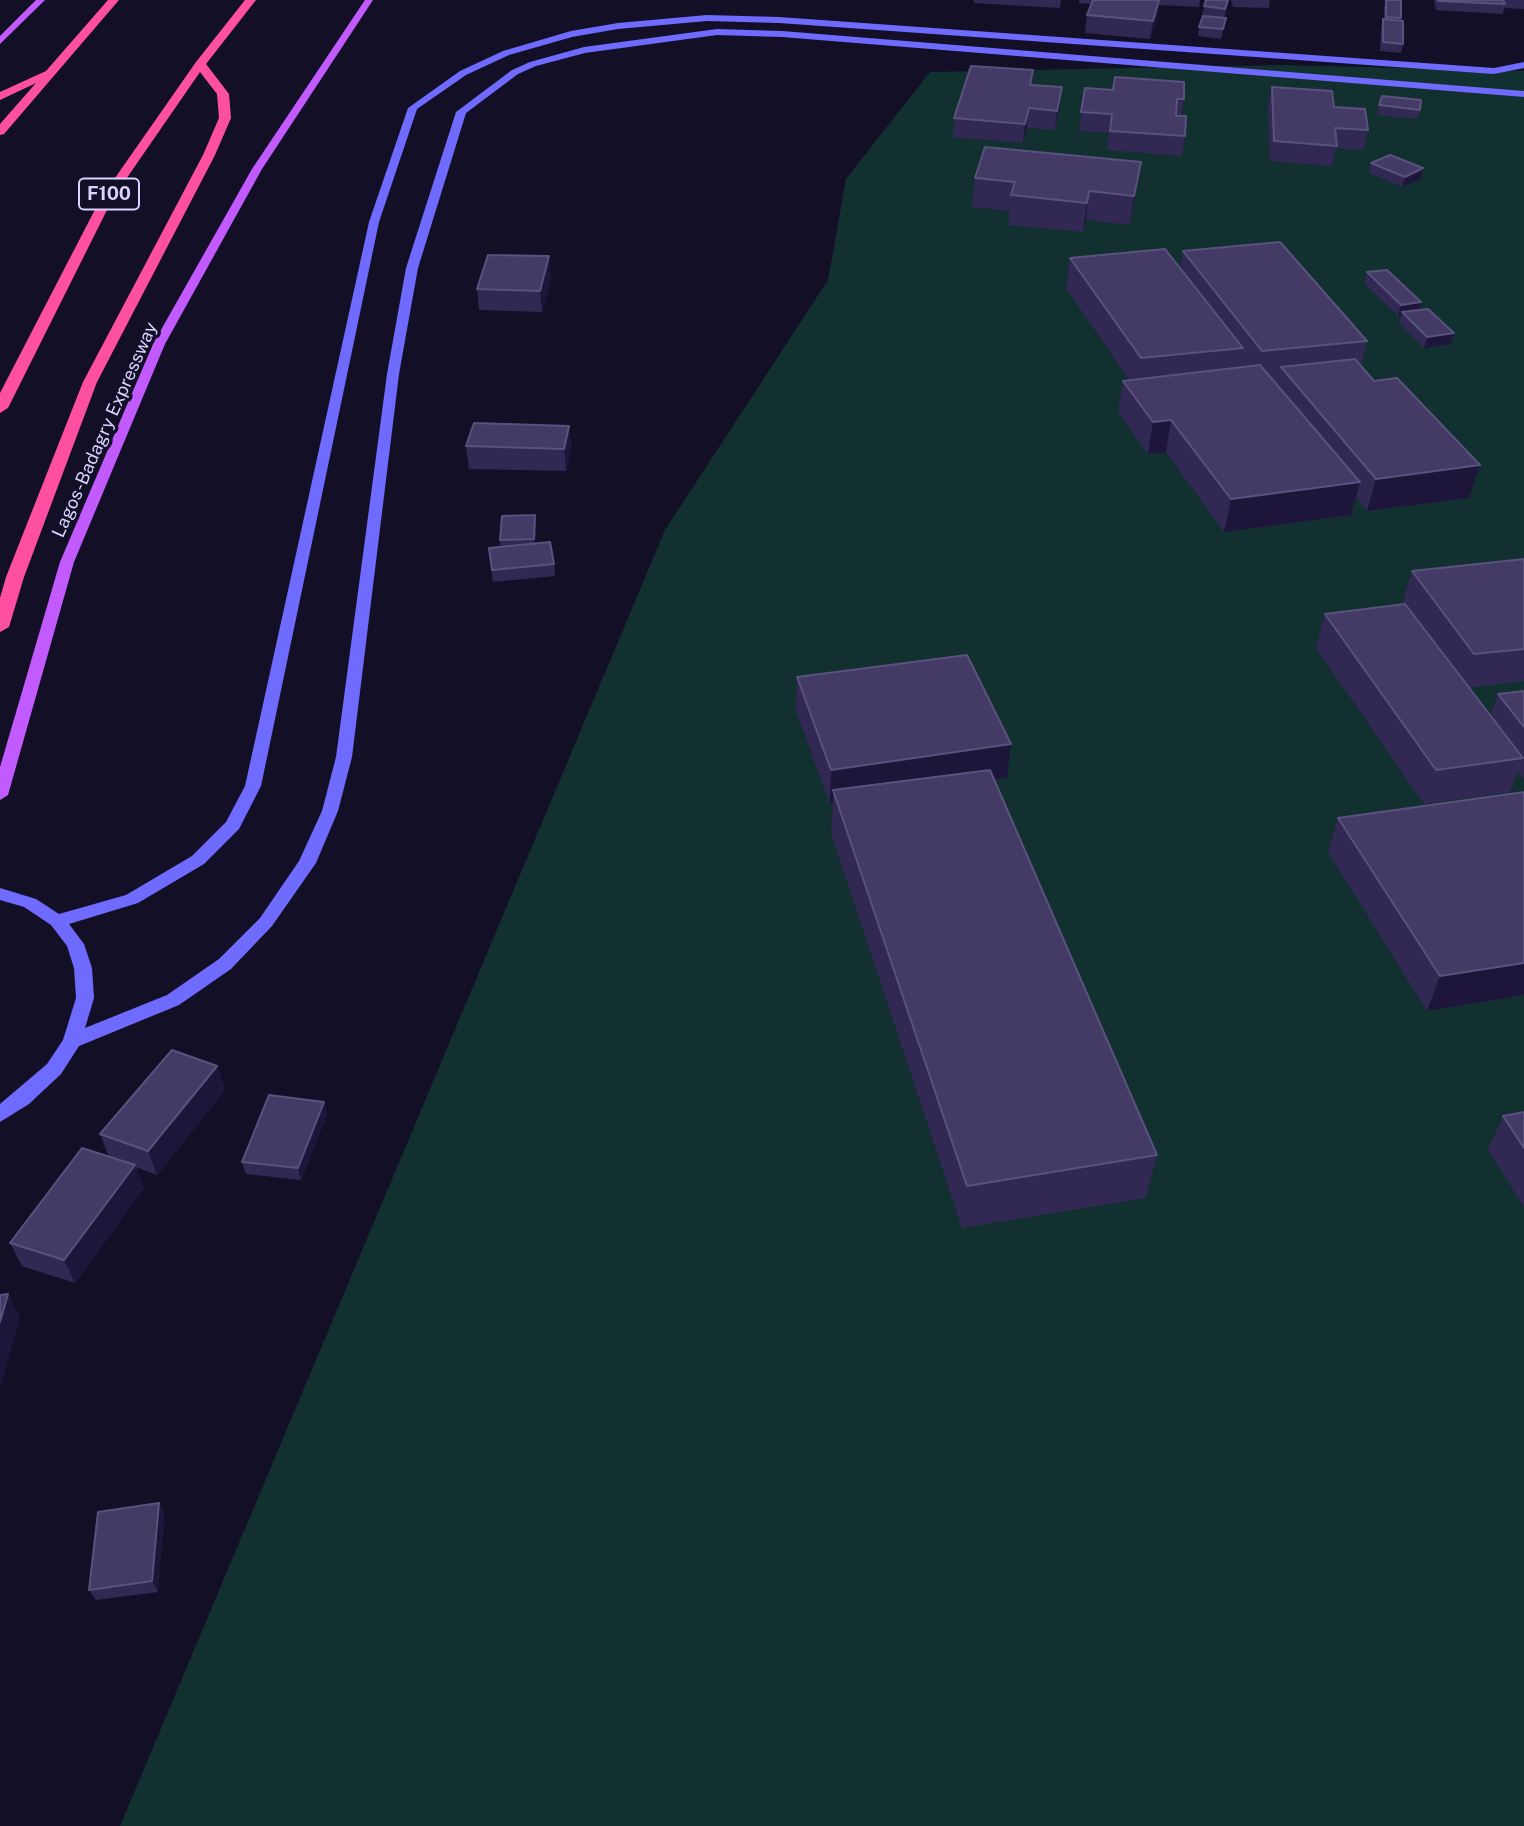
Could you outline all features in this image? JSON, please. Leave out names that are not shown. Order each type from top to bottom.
[{"type":"highway","points":[[0,131],[114,0]]},
{"type":"highway","name":"F100","points":[[0,408],[107,198],[200,64],[251,0]]},
{"type":"highway","points":[[0,627],[15,577],[90,382],[203,167],[225,118],[223,94],[200,64]]},
{"type":"highway","points":[[0,97],[55,68]]},
{"type":"main road","points":[[0,41],[41,0]]},
{"type":"main road","name":"Lagos-Badagry Expressway","points":[[0,795],[67,562],[159,344],[257,169],[369,0]]},
{"type":"main road","points":[[57,921],[132,899],[198,860],[233,825],[253,786],[374,222],[413,108],[463,73],[506,53],[571,34],[663,20],[707,18],[779,20],[1494,71],[1524,65]]},
{"type":"main road","points":[[72,1041],[173,1000],[225,964],[266,922],[307,863],[330,811],[344,757],[393,374],[412,268],[461,112],[515,72],[533,64],[584,50],[717,32],[782,34],[1524,94]]},
{"type":"main road","points":[[0,894],[30,903],[57,921],[75,944],[83,968],[85,998],[72,1041],[54,1069],[22,1099],[0,1114]]},
{"type":"green space","points":[[1282,65],[1524,71],[1524,1826],[120,1826],[665,530],[828,280],[846,179],[930,72]]},
{"type":"building","points":[[1093,0],[1159,0],[1153,21],[1087,15]]},
{"type":"building","points":[[1206,0],[1228,0],[1225,9],[1204,6]]},
{"type":"building","points":[[1386,0],[1401,0],[1401,18],[1386,17]]},
{"type":"building","points":[[1503,0],[1505,4],[1438,1]]},
{"type":"building","points":[[1203,16],[1226,18],[1223,29],[1199,27]]},
{"type":"building","points":[[1383,19],[1403,21],[1403,44],[1383,42]]},
{"type":"building","points":[[971,66],[1033,70],[1030,85],[1062,87],[1057,111],[1029,108],[1025,124],[954,118]]},
{"type":"building","points":[[1115,77],[1184,82],[1184,99],[1177,99],[1176,116],[1186,116],[1185,136],[1110,131],[1112,114],[1081,112],[1085,88],[1113,90]]},
{"type":"building","points":[[1272,87],[1332,91],[1334,107],[1365,109],[1368,130],[1335,128],[1337,146],[1274,141]]},
{"type":"building","points":[[1382,96],[1421,100],[1420,110],[1379,105]]},
{"type":"building","points":[[985,147],[1141,162],[1134,196],[1089,191],[1087,203],[1011,195],[1015,182],[975,178]]},
{"type":"building","points":[[1390,155],[1423,168],[1405,177],[1371,163]]},
{"type":"building","points":[[1280,242],[1367,341],[1262,351],[1183,251]]},
{"type":"building","points":[[1165,249],[1243,348],[1141,358],[1070,258]]},
{"type":"building","points":[[488,255],[549,256],[540,291],[477,289]]},
{"type":"building","points":[[1387,270],[1421,302],[1401,305],[1367,272]]},
{"type":"building","points":[[1428,309],[1454,333],[1427,337],[1402,312]]},
{"type":"building","points":[[1355,359],[1374,381],[1397,378],[1480,465],[1376,479],[1281,367]]},
{"type":"building","points":[[1260,365],[1360,482],[1231,499],[1171,420],[1153,422],[1123,381]]},
{"type":"building","points":[[474,423],[569,426],[564,449],[466,446]]},
{"type":"building","points":[[535,515],[534,539],[500,540],[502,516]]},
{"type":"building","points":[[550,542],[554,564],[492,570],[489,548]]},
{"type":"building","points":[[1524,559],[1524,649],[1474,654],[1412,571]]},
{"type":"building","points":[[1405,604],[1523,758],[1436,770],[1325,614]]},
{"type":"building","points":[[967,655],[1011,744],[831,770],[797,677]]},
{"type":"building","points":[[1524,691],[1524,727],[1498,694]]},
{"type":"building","points":[[990,770],[1157,1155],[967,1186],[833,790]]},
{"type":"building","points":[[1524,792],[1524,963],[1440,976],[1338,818]]},
{"type":"building","points":[[172,1050],[217,1066],[148,1151],[100,1134]]},
{"type":"building","points":[[269,1095],[324,1102],[298,1168],[242,1162]]},
{"type":"building","points":[[1524,1112],[1524,1148],[1503,1116]]},
{"type":"building","points":[[82,1148],[135,1165],[64,1260],[10,1243]]},
{"type":"building","points":[[8,1294],[0,1322],[0,1295]]},
{"type":"building","points":[[159,1503],[152,1581],[89,1590],[98,1512]]}]
